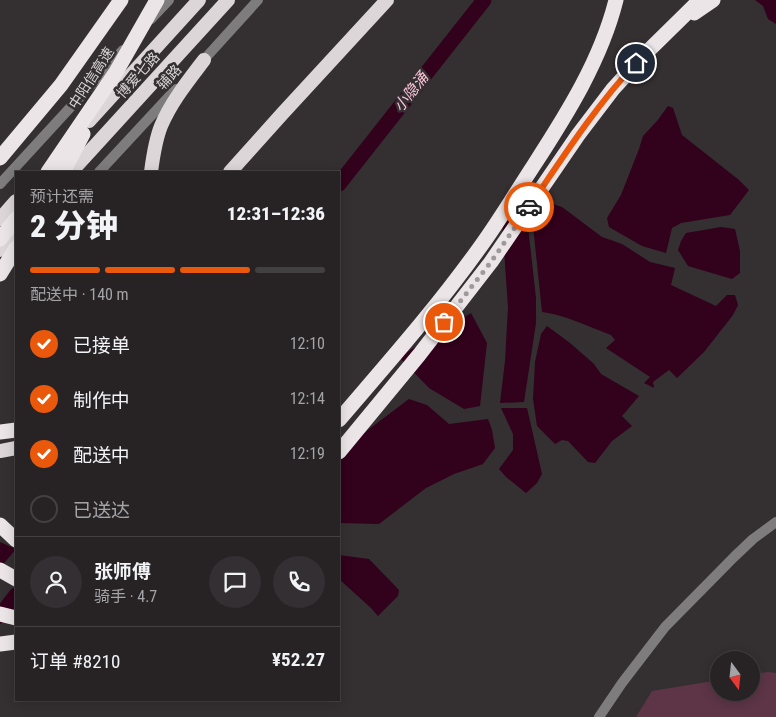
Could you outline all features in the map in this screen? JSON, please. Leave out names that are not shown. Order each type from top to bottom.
[{"type":"highway","name":"中阳信高速","points":[[0,158],[61,85],[121,0]]},
{"type":"highway","name":"中阳信高速","points":[[49,171],[116,72],[157,0]]},
{"type":"highway","name":"博爱七路","points":[[43,171],[199,0]]},
{"type":"highway","name":"博爱七路","points":[[72,171],[228,0]]},
{"type":"highway","points":[[231,171],[388,0]]},
{"type":"highway","points":[[596,56],[602,32],[605,0]]},
{"type":"highway","points":[[340,419],[405,344],[500,219],[582,87],[609,25],[616,0]]},
{"type":"highway","points":[[340,451],[419,355],[491,262],[607,96],[644,55],[700,0]]},
{"type":"highway","points":[[666,33],[713,0]]},
{"type":"highway","points":[[151,171],[157,140],[167,114],[204,60]]},
{"type":"highway","points":[[64,171],[116,72]]},
{"type":"highway","points":[[0,219],[15,202]]},
{"type":"highway","points":[[0,239],[15,220]]},
{"type":"highway","points":[[0,250],[15,234]]},
{"type":"highway","points":[[0,274],[15,250]]},
{"type":"highway","points":[[0,432],[15,430]]},
{"type":"highway","points":[[0,441],[15,440]]},
{"type":"highway","points":[[0,451],[15,448]]},
{"type":"highway","points":[[0,525],[15,539]]},
{"type":"highway","points":[[0,570],[15,578]]},
{"type":"highway","points":[[0,614],[15,618]]},
{"type":"highway","points":[[0,644],[15,642]]},
{"type":"street","points":[[0,184],[169,0]]},
{"type":"street","name":"辅路","points":[[100,171],[258,0]]},
{"type":"street","points":[[0,278],[15,262]]},
{"type":"street","points":[[599,717],[622,683],[665,627],[753,538],[776,522]]},
{"type":"shaded area","points":[[755,0],[776,0],[776,24],[768,19],[763,6]]},
{"type":"shaded area","points":[[668,106],[673,108],[682,135],[749,190],[730,215],[681,223],[672,228],[666,253],[642,246],[609,227],[607,218],[621,195],[643,136]]},
{"type":"shaded area","points":[[530,197],[562,207],[602,237],[622,244],[650,262],[675,268],[671,285],[716,306],[727,295],[735,295],[738,305],[733,315],[704,352],[677,378],[669,370],[653,382],[654,388],[644,383],[650,377],[606,348],[615,340],[611,335],[569,318],[542,312]]},
{"type":"shaded area","points":[[504,198],[525,200],[536,298],[536,323],[524,402],[500,403],[508,307],[501,207]]},
{"type":"shaded area","points":[[721,227],[735,229],[740,251],[740,273],[732,279],[688,266],[678,250],[686,233]]},
{"type":"shaded area","points":[[471,313],[487,343],[480,406],[464,409],[429,388],[399,357]]},
{"type":"shaded area","points":[[547,326],[594,364],[601,374],[639,396],[622,416],[632,426],[612,441],[595,463],[588,462],[568,441],[562,440],[555,444],[537,426],[533,399],[535,362],[541,334]]},
{"type":"shaded area","points":[[409,399],[427,405],[449,424],[488,419],[495,448],[483,464],[454,474],[426,488],[379,524],[340,523],[340,453]]},
{"type":"shaded area","points":[[501,408],[527,408],[542,474],[537,483],[526,493],[499,469],[513,450],[513,434]]},
{"type":"shaded area","points":[[0,542],[15,550],[0,568]]},
{"type":"shaded area","points":[[340,555],[369,559],[399,590],[398,596],[378,616],[340,580]]},
{"type":"shaded area","points":[[760,673],[776,673],[776,717],[636,717],[652,691],[710,681],[710,701],[760,701]]},
{"type":"waterway","name":"小隐涌","points":[[340,183],[484,0]]},
{"type":"waterway","name":"小隐涌","points":[[0,616],[15,596]]},
{"type":"way so far","points":[[444,322],[491,262],[529,207]]},
{"type":"route","points":[[529,207],[595,111],[636,63]]}]
